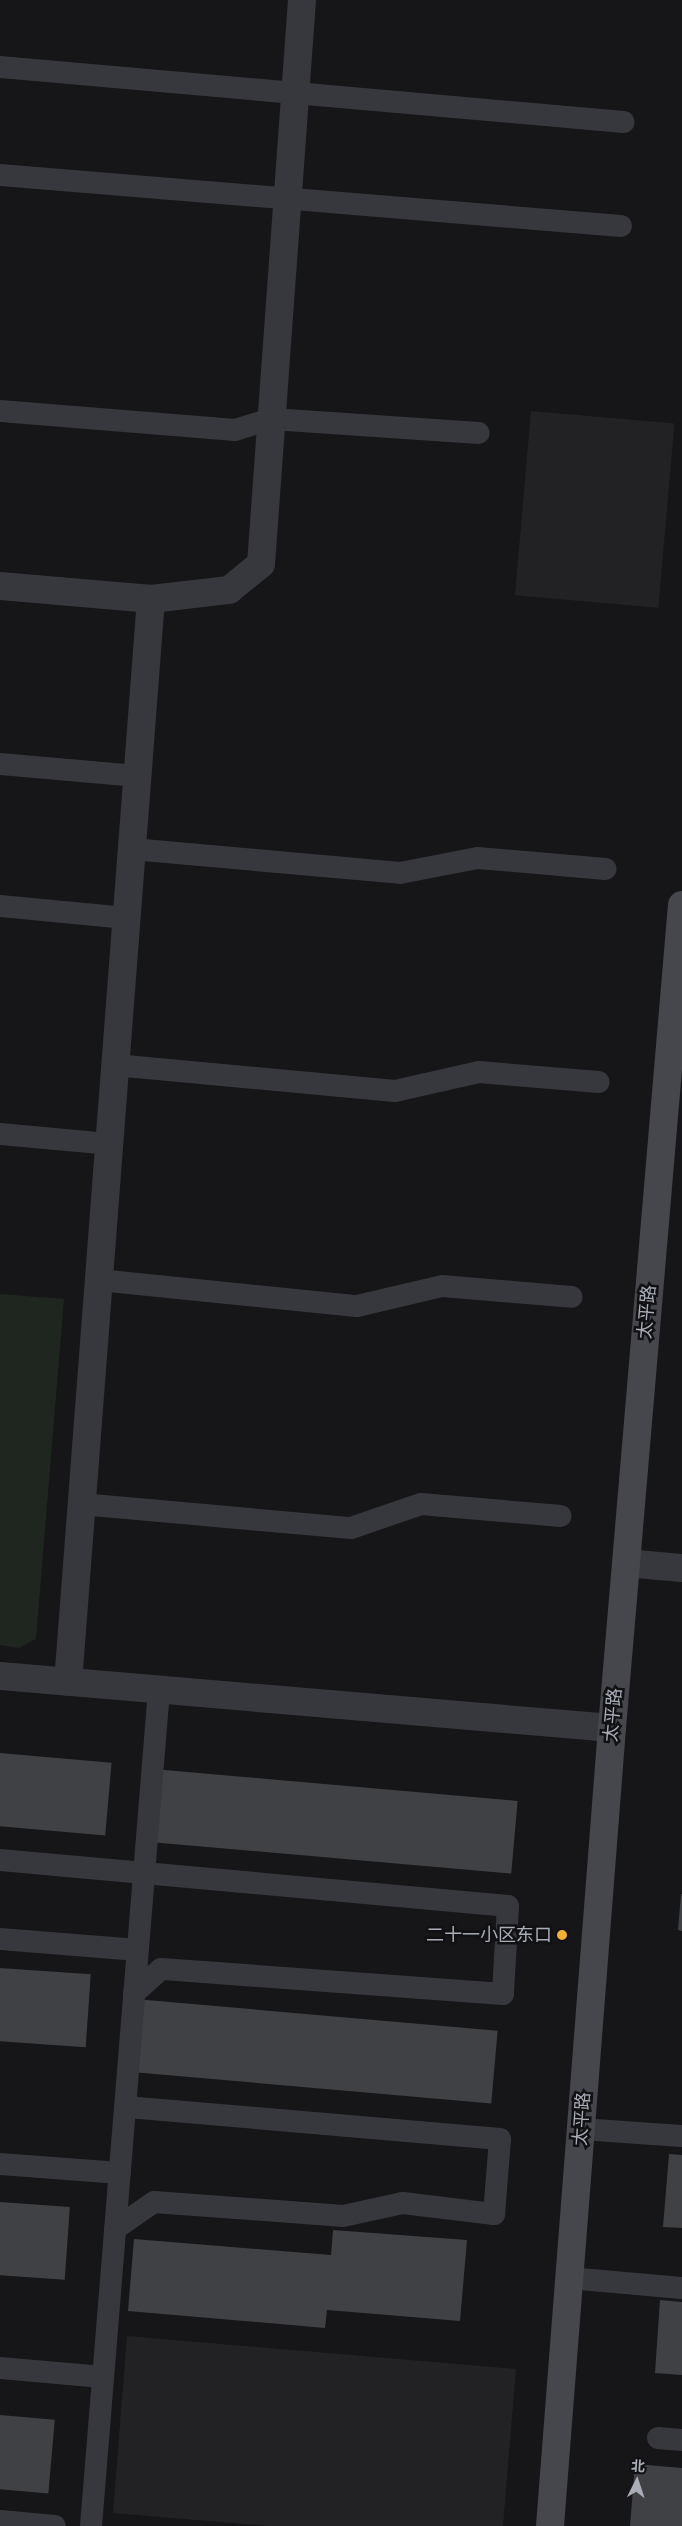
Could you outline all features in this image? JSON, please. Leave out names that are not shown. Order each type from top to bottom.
[{"type":"street","points":[[0,586],[151,599],[229,590],[261,564],[302,0]]},
{"type":"street","points":[[68,1682],[151,599]]},
{"type":"street","name":"太平路","points":[[550,2526],[612,1728],[682,905]]},
{"type":"street","points":[[626,1563],[682,1568]]},
{"type":"street","points":[[0,1676],[612,1728]]},
{"type":"lane","points":[[0,67],[624,122]]},
{"type":"lane","points":[[0,175],[621,226]]},
{"type":"lane","points":[[0,411],[235,430],[272,419],[479,433]]},
{"type":"lane","points":[[0,764],[137,776]]},
{"type":"lane","points":[[132,849],[400,873],[478,858],[606,868]]},
{"type":"lane","points":[[0,906],[126,918]]},
{"type":"lane","points":[[115,1066],[395,1091],[479,1072],[599,1082]]},
{"type":"lane","points":[[0,1134],[109,1144]]},
{"type":"lane","points":[[99,1280],[358,1306],[442,1286],[572,1298]]},
{"type":"lane","points":[[82,1504],[351,1528],[421,1504],[560,1516]]},
{"type":"lane","points":[[91,2526],[158,1690]]},
{"type":"lane","points":[[0,1860],[508,1906],[502,1994],[161,1969],[134,1993]]},
{"type":"lane","points":[[0,1939],[138,1950]]},
{"type":"lane","points":[[115,2229],[154,2202],[343,2216],[403,2203],[494,2214],[499,2158],[500,2139],[125,2108]]},
{"type":"lane","points":[[581,2129],[682,2136]]},
{"type":"lane","points":[[0,2164],[120,2173]]},
{"type":"lane","points":[[569,2278],[682,2288]]},
{"type":"lane","points":[[0,2368],[103,2377]]},
{"type":"lane","points":[[658,2438],[682,2440]]},
{"type":"lane","points":[[0,2521],[55,2526]]},
{"type":"shaded area","points":[[531,411],[674,424],[658,608],[515,595]]},
{"type":"shaded area","points":[[0,1294],[64,1299],[36,1639],[19,1648],[0,1645]]},
{"type":"shaded area","points":[[127,2336],[516,2369],[503,2526],[269,2526],[113,2513]]},
{"type":"building","points":[[0,1753],[112,1763],[105,1835],[0,1826]]},
{"type":"building","points":[[153,1769],[518,1801],[511,1874],[147,1842]]},
{"type":"building","points":[[682,1894],[682,1931],[678,1930]]},
{"type":"building","points":[[0,1968],[91,1974],[86,2047],[0,2041]]},
{"type":"building","points":[[135,1999],[498,2031],[491,2103],[129,2072]]},
{"type":"building","points":[[669,2154],[682,2155],[682,2228],[663,2227]]},
{"type":"building","points":[[0,2202],[70,2207],[65,2280],[0,2275]]},
{"type":"building","points":[[333,2230],[467,2240],[460,2321],[327,2310],[325,2328],[128,2311],[134,2239],[331,2255]]},
{"type":"building","points":[[660,2300],[682,2302],[682,2375],[655,2373]]},
{"type":"building","points":[[0,2415],[55,2420],[48,2494],[0,2489]]},
{"type":"building","points":[[635,2464],[682,2468],[682,2526],[630,2526]]},
{"type":"place","name":"二十一小区东口","points":[[562,1935]]}]
